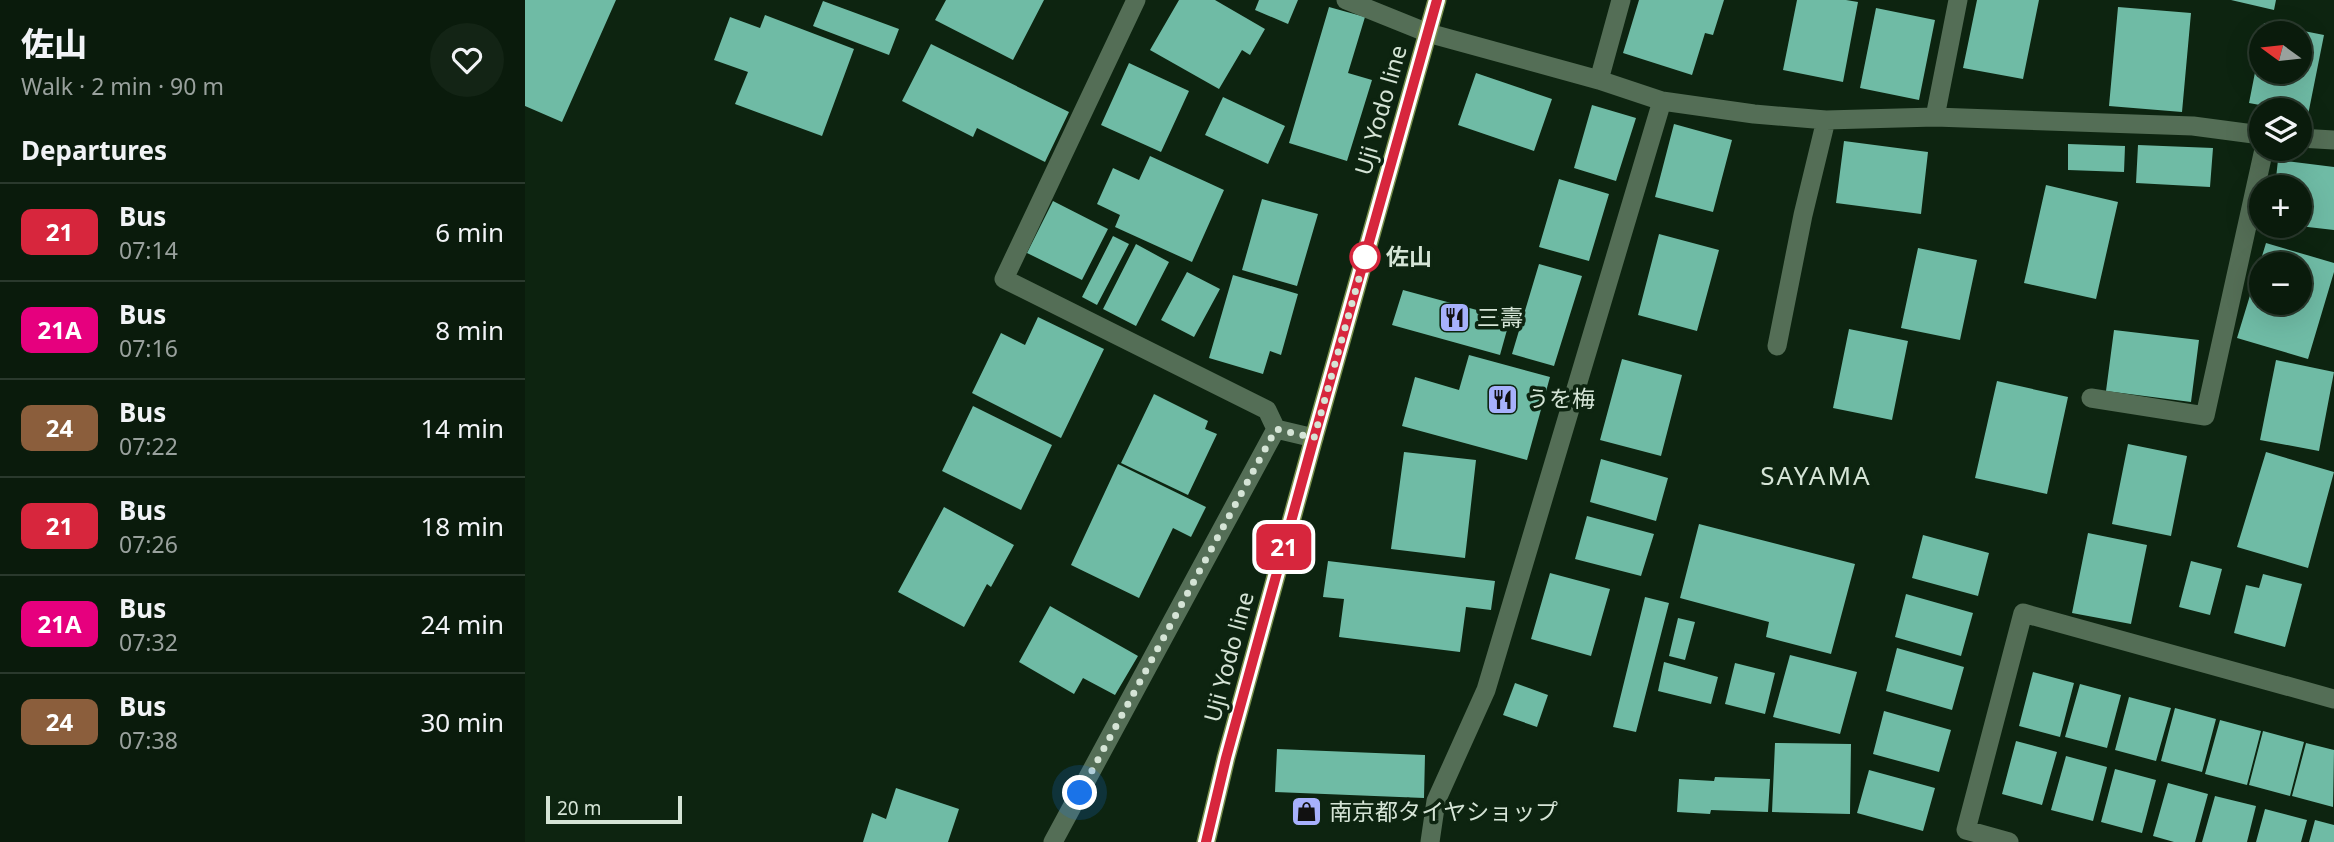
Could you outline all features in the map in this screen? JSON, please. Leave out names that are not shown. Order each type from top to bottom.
[{"type":"main road","name":"Uji Yodo line","points":[[1206,842],[1226,758],[1437,0]]},
{"type":"street","points":[[1136,0],[1004,279],[1267,410],[1276,429]]},
{"type":"street","points":[[1346,0],[1429,33],[1599,79],[1662,101],[1754,114],[1826,120],[1935,117],[2193,126],[2249,133]]},
{"type":"street","points":[[1599,79],[1621,0]]},
{"type":"street","points":[[1935,117],[1958,0]]},
{"type":"street","points":[[1430,842],[1436,801],[1486,690],[1662,101]]},
{"type":"street","points":[[1777,346],[1803,215],[1826,120]]},
{"type":"street","points":[[2312,139],[2334,140]]},
{"type":"street","points":[[2091,398],[2205,416],[2261,161]]},
{"type":"street","points":[[1276,429],[1314,438]]},
{"type":"street","points":[[1053,842],[1276,429]]},
{"type":"street","points":[[2009,842],[1966,830],[2023,613],[2334,699]]},
{"type":"building","points":[[525,0],[616,0],[562,122],[525,106]]},
{"type":"building","points":[[946,0],[1044,0],[1013,60],[935,20]]},
{"type":"building","points":[[1179,0],[1215,0],[1265,29],[1250,55],[1242,50],[1219,89],[1150,50]]},
{"type":"building","points":[[1259,0],[1298,0],[1288,24],[1255,10]]},
{"type":"building","points":[[1639,0],[1724,0],[1713,35],[1705,33],[1692,75],[1623,53]]},
{"type":"building","points":[[1797,0],[1858,2],[1843,82],[1783,70]]},
{"type":"building","points":[[1977,0],[2039,0],[2023,79],[1963,68]]},
{"type":"building","points":[[2231,0],[2276,0],[2274,10]]},
{"type":"building","points":[[823,1],[899,29],[889,55],[813,26]]},
{"type":"building","points":[[1329,7],[1365,17],[1348,73],[1372,80],[1347,161],[1289,143]]},
{"type":"building","points":[[2118,7],[2191,13],[2182,112],[2109,106]]},
{"type":"building","points":[[1876,8],[1935,20],[1919,100],[1860,88]]},
{"type":"building","points":[[765,15],[854,49],[822,136],[735,104],[748,72],[714,60],[730,17],[760,28]]},
{"type":"building","points":[[2312,33],[2324,35],[2311,98],[2250,98],[2253,84],[2312,84]]},
{"type":"building","points":[[931,44],[1069,112],[1045,162],[977,128],[973,137],[902,101]]},
{"type":"building","points":[[1129,63],[1189,91],[1161,152],[1101,125]]},
{"type":"building","points":[[1476,73],[1552,99],[1534,151],[1458,125]]},
{"type":"building","points":[[1223,97],[1285,126],[1268,164],[1205,135]]},
{"type":"building","points":[[1592,105],[1636,118],[1616,181],[1574,168]]},
{"type":"building","points":[[1674,124],[1732,140],[1713,212],[1655,197]]},
{"type":"building","points":[[1844,141],[1928,152],[1921,214],[1836,203]]},
{"type":"building","points":[[2068,144],[2125,146],[2124,172],[2068,170]]},
{"type":"building","points":[[2138,145],[2213,148],[2210,187],[2136,183]]},
{"type":"building","points":[[1150,156],[1224,190],[1192,262],[1115,227],[1120,215],[1097,204],[1113,168],[1139,180]]},
{"type":"building","points":[[2278,161],[2334,167],[2334,230],[2312,227],[2312,175],[2276,175]]},
{"type":"building","points":[[1559,179],[1609,194],[1589,261],[1539,247]]},
{"type":"building","points":[[2046,185],[2118,202],[2096,299],[2024,283]]},
{"type":"building","points":[[1262,199],[1318,214],[1297,286],[1242,270]]},
{"type":"building","points":[[1053,201],[1108,229],[1082,280],[1027,253]]},
{"type":"building","points":[[1659,234],[1719,250],[1697,331],[1638,315]]},
{"type":"building","points":[[1113,236],[1129,244],[1097,305],[1082,297]]},
{"type":"building","points":[[2266,243],[2297,252],[2263,252]]},
{"type":"building","points":[[1136,244],[1169,262],[1136,326],[1103,309]]},
{"type":"building","points":[[1918,248],[1977,260],[1960,340],[1901,328]]},
{"type":"building","points":[[2312,257],[2334,263],[2334,272],[2308,359],[2237,338],[2249,299],[2249,315],[2312,315]]},
{"type":"building","points":[[1539,264],[1582,276],[1554,366],[1512,354]]},
{"type":"building","points":[[1187,272],[1220,289],[1194,337],[1161,320]]},
{"type":"building","points":[[1233,275],[1298,294],[1281,355],[1270,351],[1263,374],[1209,358]]},
{"type":"building","points":[[1403,290],[1510,319],[1500,355],[1392,325]]},
{"type":"building","points":[[1038,317],[1104,349],[1061,438],[972,393],[1001,333],[1025,345]]},
{"type":"building","points":[[1849,329],[1908,341],[1892,420],[1833,408]]},
{"type":"building","points":[[2114,330],[2199,340],[2191,402],[2106,391]]},
{"type":"building","points":[[1469,355],[1550,377],[1527,460],[1402,426],[1415,377],[1459,390]]},
{"type":"building","points":[[1622,359],[1682,375],[1661,456],[1600,440]]},
{"type":"building","points":[[2276,360],[2334,372],[2319,451],[2260,440]]},
{"type":"building","points":[[1997,381],[2068,397],[2047,494],[1975,478]]},
{"type":"building","points":[[1154,394],[1208,421],[1205,429],[1217,434],[1188,495],[1121,463]]},
{"type":"building","points":[[973,406],[1052,445],[1021,510],[942,471]]},
{"type":"building","points":[[2128,444],[2187,456],[2171,536],[2112,524]]},
{"type":"building","points":[[1404,452],[1476,460],[1465,558],[1391,549]]},
{"type":"building","points":[[2266,452],[2334,472],[2308,568],[2237,547]]},
{"type":"building","points":[[1601,459],[1668,478],[1656,521],[1590,502]]},
{"type":"building","points":[[1118,464],[1206,507],[1191,537],[1173,528],[1139,598],[1071,565]]},
{"type":"building","points":[[944,507],[1014,545],[991,587],[987,584],[964,627],[898,592]]},
{"type":"building","points":[[1587,516],[1654,534],[1641,576],[1575,559]]},
{"type":"building","points":[[1699,524],[1855,564],[1831,654],[1766,637],[1769,622],[1680,598]]},
{"type":"building","points":[[2088,533],[2147,545],[2131,624],[2072,613]]},
{"type":"building","points":[[1923,535],[1989,553],[1978,596],[1912,578]]},
{"type":"building","points":[[1328,561],[1495,581],[1491,610],[1466,607],[1460,652],[1339,637],[1344,599],[1323,597]]},
{"type":"building","points":[[2191,561],[2222,569],[2210,615],[2179,607]]},
{"type":"building","points":[[1550,573],[1610,589],[1591,656],[1531,639]]},
{"type":"building","points":[[2263,574],[2302,584],[2285,647],[2234,633],[2246,585],[2259,588]]},
{"type":"building","points":[[1906,594],[1973,613],[1961,656],[1895,637]]},
{"type":"building","points":[[1645,597],[1669,603],[1636,732],[1613,727]]},
{"type":"building","points":[[1050,606],[1138,656],[1115,695],[1083,678],[1074,694],[1019,662]]},
{"type":"building","points":[[1678,618],[1695,622],[1685,660],[1669,656]]},
{"type":"building","points":[[1897,648],[1964,667],[1952,710],[1886,691]]},
{"type":"building","points":[[1790,655],[1857,672],[1840,734],[1773,717]]},
{"type":"building","points":[[1664,662],[1718,677],[1711,704],[1658,691]]},
{"type":"building","points":[[1735,663],[1775,673],[1765,714],[1725,704]]},
{"type":"building","points":[[2033,672],[2074,683],[2060,737],[2019,726]]},
{"type":"building","points":[[1515,683],[1548,695],[1537,727],[1503,715]]},
{"type":"building","points":[[2080,684],[2121,695],[2107,748],[2065,737]]},
{"type":"building","points":[[2129,697],[2171,708],[2156,761],[2115,750]]},
{"type":"building","points":[[2175,708],[2216,719],[2202,772],[2161,761]]},
{"type":"building","points":[[1884,711],[1951,730],[1939,772],[1873,754]]},
{"type":"building","points":[[2220,720],[2261,731],[2247,785],[2205,774]]},
{"type":"building","points":[[2263,731],[2304,742],[2290,796],[2249,785]]},
{"type":"building","points":[[2016,741],[2057,752],[2042,805],[2002,794]]},
{"type":"building","points":[[1775,743],[1851,744],[1850,814],[1772,812]]},
{"type":"building","points":[[2306,743],[2334,750],[2333,807],[2292,796]]},
{"type":"building","points":[[1277,749],[1425,755],[1424,798],[1275,792]]},
{"type":"building","points":[[2066,756],[2107,767],[2093,821],[2051,810]]},
{"type":"building","points":[[2115,769],[2156,780],[2142,833],[2101,822]]},
{"type":"building","points":[[1869,770],[1935,788],[1923,831],[1857,813]]},
{"type":"building","points":[[1715,777],[1770,779],[1768,812],[1677,812],[1679,779],[1714,781]]},
{"type":"building","points":[[2168,783],[2208,794],[2195,842],[2174,842],[2153,836]]},
{"type":"building","points":[[896,788],[959,809],[948,842],[863,842],[872,813],[886,819]]},
{"type":"building","points":[[2215,796],[2256,806],[2247,842],[2202,842]]},
{"type":"building","points":[[2265,809],[2307,820],[2301,842],[2256,842]]},
{"type":"building","points":[[2315,820],[2334,825],[2334,842],[2309,842]]},
{"type":"bus line","name":"21","points":[[1206,842],[1226,758],[1437,0]]},
{"type":"place","name":"佐山","points":[[1365,257]]},
{"type":"place","name":"三壽","points":[[1454,318]]},
{"type":"place","name":"うを梅","points":[[1503,399]]},
{"type":"place","name":"南京都タイヤショップ","points":[[1306,812]]},
{"type":"district","name":"SAYAMA","points":[[1816,476]]},
{"type":"route","points":[[1080,793],[1276,429],[1314,438],[1365,257]]}]
